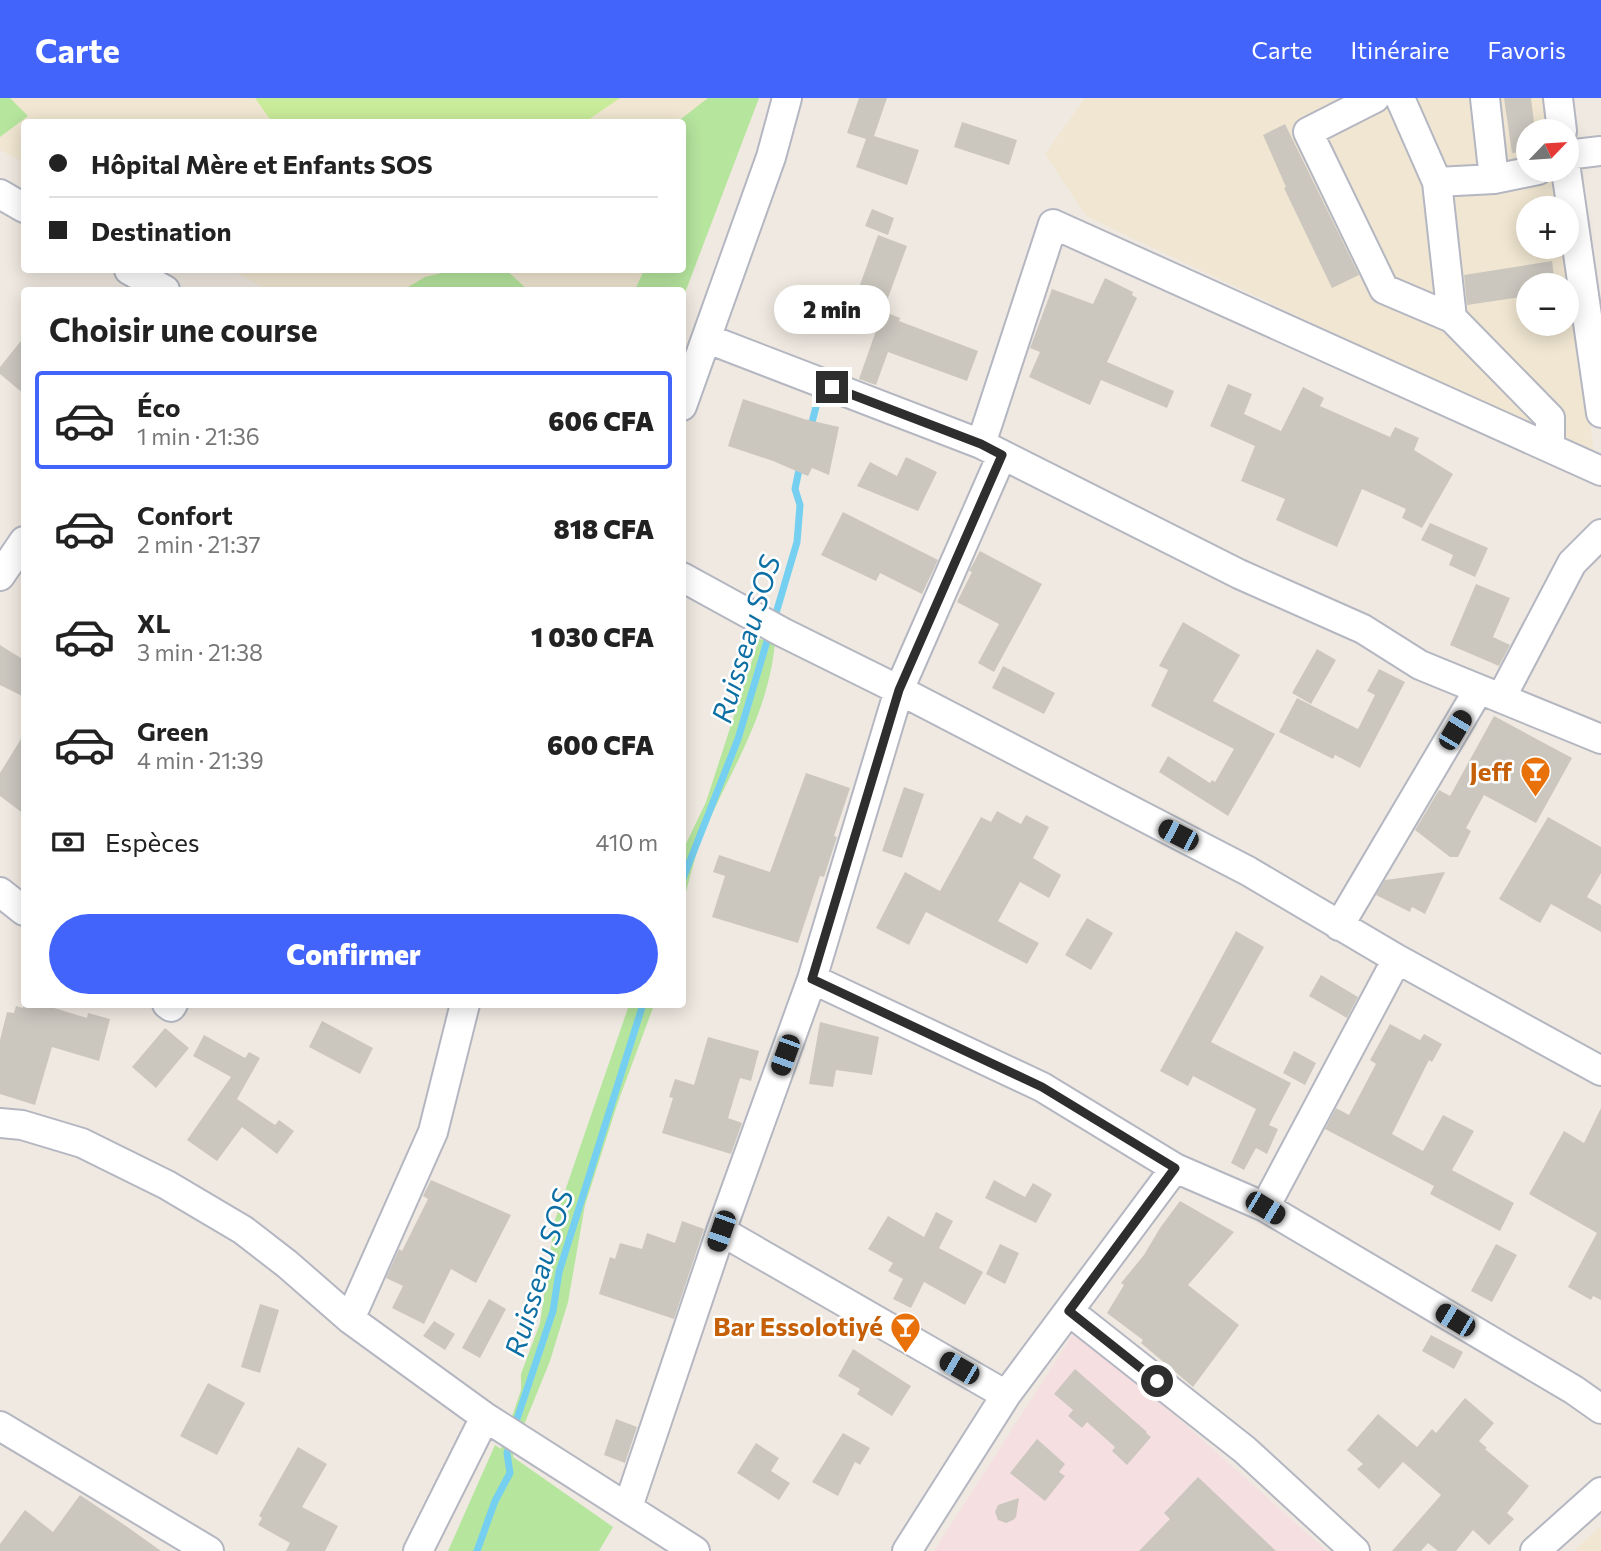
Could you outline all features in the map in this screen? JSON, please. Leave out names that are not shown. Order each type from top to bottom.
[{"type":"street","points":[[686,396],[771,157],[787,98]]},
{"type":"street","points":[[1375,98],[1308,132],[1384,289],[1452,318],[1550,418],[1550,448]]},
{"type":"street","points":[[1400,98],[1437,182],[1452,318]]},
{"type":"street","points":[[1485,98],[1494,179]]},
{"type":"street","points":[[1558,98],[1561,119]]},
{"type":"street","points":[[1579,154],[1601,151]]},
{"type":"street","points":[[1437,182],[1494,179],[1516,174]]},
{"type":"street","points":[[1568,182],[1601,413]]},
{"type":"street","points":[[0,194],[21,206]]},
{"type":"street","points":[[628,1507],[721,1231],[812,979],[899,690],[991,450],[1052,224],[1601,471]]},
{"type":"street","points":[[134,273],[160,287]]},
{"type":"street","points":[[708,339],[991,450],[1239,574],[1363,629],[1420,665],[1601,739]]},
{"type":"street","points":[[1339,926],[1572,563],[1601,534]]},
{"type":"street","points":[[686,579],[782,632],[1248,871],[1397,959],[1601,1071]]},
{"type":"street","points":[[0,892],[21,909]]},
{"type":"street","points":[[1265,1208],[1397,959]]},
{"type":"street","points":[[812,979],[1042,1087],[1175,1168],[1265,1208],[1574,1390],[1601,1409]]},
{"type":"street","points":[[350,1319],[433,1132],[464,1008]]},
{"type":"street","points":[[0,1122],[22,1125],[82,1143],[167,1185],[243,1230],[288,1264],[350,1319],[504,1428],[695,1551]]},
{"type":"street","points":[[907,1551],[1006,1395],[1175,1168]]},
{"type":"street","points":[[721,1231],[1006,1395]]},
{"type":"street","points":[[1069,1311],[1245,1450],[1355,1551]]},
{"type":"street","points":[[0,1426],[209,1551]]},
{"type":"street","points":[[418,1551],[504,1428]]},
{"type":"street","points":[[1535,1551],[1601,1492]]},
{"type":"shaded area","points":[[0,98],[759,98],[686,290],[686,287],[263,287],[236,273],[686,273],[686,119],[21,119],[21,160],[0,150]]},
{"type":"shaded area","points":[[1085,98],[1553,98],[1556,119],[1516,119],[1516,182],[1563,182],[1564,196],[1516,196],[1516,259],[1571,259],[1573,273],[1516,273],[1516,336],[1579,336],[1579,326],[1594,456],[1086,216],[1045,154]]},
{"type":"shaded area","points":[[1077,1328],[1327,1551],[934,1551]]},
{"type":"shaded area","points":[[1601,1526],[1601,1551],[1574,1551]]},
{"type":"green space","points":[[0,98],[10,98],[28,116],[0,137]]},
{"type":"green space","points":[[255,98],[620,98],[589,119],[270,119]]},
{"type":"green space","points":[[708,98],[759,98],[686,290],[686,287],[636,287],[643,273],[686,273],[686,119],[681,119]]},
{"type":"green space","points":[[442,273],[509,273],[525,287],[408,287],[425,277]]},
{"type":"green space","points":[[759,639],[775,642],[766,691],[758,715],[702,836],[686,892],[686,844],[706,802]]},
{"type":"green space","points":[[628,1008],[653,1008],[618,1102],[585,1205],[568,1302],[550,1361],[513,1452],[513,1457],[613,1527],[599,1551],[448,1551],[495,1445],[501,1449],[521,1390],[521,1374],[540,1323],[555,1220]]},
{"type":"building","points":[[859,98],[887,98],[874,136],[919,150],[907,185],[856,167],[866,139],[847,133]]},
{"type":"building","points":[[1504,98],[1531,98],[1534,119],[1516,119],[1516,152],[1512,153]]},
{"type":"building","points":[[962,122],[1017,140],[1009,165],[954,147]]},
{"type":"building","points":[[1285,124],[1359,275],[1332,288],[1284,188],[1286,187],[1263,135]]},
{"type":"building","points":[[872,209],[894,218],[888,235],[865,226]]},
{"type":"building","points":[[878,235],[907,246],[885,306],[856,296]]},
{"type":"building","points":[[1552,261],[1554,273],[1516,273],[1516,298],[1467,305],[1464,275]]},
{"type":"building","points":[[1105,278],[1133,292],[1132,295],[1137,298],[1107,362],[1174,391],[1167,408],[1101,380],[1090,405],[1029,377],[1040,352],[1030,348],[1052,289],[1093,304]]},
{"type":"building","points":[[883,311],[900,318],[899,321],[978,351],[967,381],[888,352],[876,385],[859,379]]},
{"type":"building","points":[[21,341],[21,392],[0,374],[0,367]]},
{"type":"building","points":[[1228,384],[1252,394],[1244,414],[1281,431],[1303,387],[1324,398],[1320,406],[1390,437],[1395,427],[1419,438],[1414,450],[1453,474],[1422,528],[1402,518],[1406,509],[1362,489],[1337,547],[1276,520],[1285,499],[1241,481],[1255,446],[1210,426]]},
{"type":"building","points":[[743,399],[804,419],[839,427],[829,475],[812,468],[808,476],[728,446]]},
{"type":"building","points":[[906,457],[937,472],[918,511],[857,486],[870,462],[897,476]]},
{"type":"building","points":[[843,512],[938,560],[922,594],[880,573],[876,581],[821,555]]},
{"type":"building","points":[[1430,523],[1488,548],[1475,577],[1449,565],[1453,555],[1421,540]]},
{"type":"building","points":[[980,551],[1042,584],[994,672],[978,663],[999,624],[957,602]]},
{"type":"building","points":[[1476,584],[1510,598],[1493,637],[1510,645],[1499,666],[1450,645]]},
{"type":"building","points":[[1183,622],[1240,655],[1213,701],[1275,734],[1228,816],[1159,772],[1168,756],[1210,783],[1212,780],[1215,782],[1234,749],[1151,706],[1168,670],[1159,666]]},
{"type":"building","points":[[0,645],[21,658],[21,696],[0,685]]},
{"type":"building","points":[[1317,649],[1336,660],[1311,704],[1292,693]]},
{"type":"building","points":[[1003,666],[1055,693],[1044,714],[992,688]]},
{"type":"building","points":[[1379,669],[1405,682],[1360,768],[1335,755],[1333,759],[1279,732],[1297,698],[1358,729],[1375,695],[1367,691]]},
{"type":"building","points":[[1494,716],[1572,758],[1536,823],[1484,795],[1466,828],[1471,831],[1458,857],[1450,857],[1415,830],[1439,790],[1450,796]]},
{"type":"building","points":[[21,739],[21,812],[0,796],[0,773]]},
{"type":"building","points":[[806,773],[850,788],[824,877],[820,876],[798,943],[712,917],[725,876],[713,872],[719,855],[770,872]]},
{"type":"building","points":[[904,787],[924,794],[902,858],[882,851]]},
{"type":"building","points":[[997,811],[1021,824],[1026,815],[1049,827],[1033,858],[1061,875],[1049,898],[1020,882],[998,921],[1039,943],[1027,964],[926,912],[909,945],[876,928],[905,872],[940,891],[981,817],[991,822]]},
{"type":"building","points":[[1548,817],[1601,847],[1601,873],[1587,897],[1601,905],[1601,932],[1551,904],[1540,923],[1499,899]]},
{"type":"building","points":[[1445,872],[1425,914],[1412,907],[1410,912],[1376,895],[1385,880]]},
{"type":"building","points":[[1087,918],[1113,933],[1091,970],[1065,955]]},
{"type":"building","points":[[1236,931],[1264,947],[1211,1042],[1291,1083],[1269,1125],[1278,1129],[1267,1154],[1256,1148],[1244,1170],[1231,1163],[1256,1109],[1193,1076],[1188,1086],[1160,1071]]},
{"type":"building","points":[[1321,975],[1358,997],[1347,1018],[1309,996]]},
{"type":"building","points":[[16,1006],[54,1008],[87,1018],[88,1013],[110,1019],[99,1061],[52,1047],[35,1105],[0,1094],[0,1040],[7,1012],[14,1013]]},
{"type":"building","points":[[322,1021],[373,1048],[360,1074],[309,1047]]},
{"type":"building","points":[[820,1022],[879,1037],[872,1075],[836,1070],[833,1087],[809,1084]]},
{"type":"building","points":[[1390,1024],[1420,1040],[1424,1034],[1442,1044],[1432,1062],[1429,1060],[1392,1134],[1423,1151],[1443,1115],[1474,1131],[1452,1170],[1514,1203],[1500,1231],[1430,1194],[1434,1186],[1325,1129],[1336,1108],[1349,1115],[1376,1064],[1370,1060]]},
{"type":"building","points":[[165,1028],[189,1048],[156,1088],[132,1067]]},
{"type":"building","points":[[204,1035],[245,1058],[249,1052],[260,1058],[237,1099],[275,1125],[279,1120],[294,1131],[277,1154],[242,1127],[217,1161],[187,1140],[231,1077],[193,1056]]},
{"type":"building","points":[[708,1037],[759,1051],[751,1081],[740,1078],[728,1118],[742,1123],[731,1154],[662,1133],[673,1098],[669,1097],[675,1079],[694,1085]]},
{"type":"building","points":[[1294,1051],[1316,1063],[1305,1085],[1283,1073]]},
{"type":"building","points":[[1601,1108],[1601,1300],[1593,1296],[1591,1300],[1568,1287],[1597,1233],[1529,1194],[1564,1131],[1584,1143]]},
{"type":"building","points":[[431,1180],[511,1215],[476,1283],[451,1269],[424,1324],[392,1308],[403,1286],[386,1278],[399,1249],[402,1251],[428,1199],[423,1196]]},
{"type":"building","points":[[994,1180],[1025,1197],[1033,1183],[1052,1194],[1036,1223],[985,1198]]},
{"type":"building","points":[[1180,1201],[1234,1232],[1188,1285],[1239,1325],[1193,1387],[1141,1343],[1143,1340],[1107,1313],[1124,1285],[1121,1283],[1144,1255]]},
{"type":"building","points":[[936,1212],[953,1221],[939,1248],[983,1272],[965,1305],[924,1282],[911,1308],[893,1299],[903,1279],[888,1271],[893,1263],[868,1249],[888,1216],[924,1237]]},
{"type":"building","points":[[682,1221],[704,1229],[674,1319],[599,1294],[610,1257],[615,1259],[620,1243],[642,1249],[647,1233],[675,1243]]},
{"type":"building","points":[[1000,1244],[1019,1253],[1005,1284],[986,1274]]},
{"type":"building","points":[[1496,1244],[1517,1255],[1492,1302],[1471,1291]]},
{"type":"building","points":[[489,1299],[506,1309],[480,1358],[462,1348]]},
{"type":"building","points":[[260,1304],[279,1310],[260,1373],[241,1367]]},
{"type":"building","points":[[434,1321],[455,1334],[445,1350],[423,1336]]},
{"type":"building","points":[[1431,1335],[1463,1352],[1454,1369],[1422,1351]]},
{"type":"building","points":[[853,1349],[911,1386],[892,1416],[857,1394],[860,1389],[838,1376]]},
{"type":"building","points":[[1075,1369],[1151,1437],[1127,1465],[1112,1451],[1115,1447],[1087,1422],[1082,1428],[1068,1416],[1073,1410],[1054,1394]]},
{"type":"building","points":[[208,1383],[245,1403],[217,1455],[180,1436]]},
{"type":"building","points":[[1465,1398],[1494,1423],[1479,1441],[1529,1486],[1507,1513],[1514,1519],[1489,1545],[1473,1530],[1456,1551],[1438,1551],[1428,1543],[1421,1551],[1392,1551],[1441,1495],[1403,1462],[1379,1489],[1357,1469],[1363,1464],[1347,1450],[1378,1414],[1417,1447],[1432,1429],[1436,1433]]},
{"type":"building","points":[[616,1419],[637,1427],[625,1463],[604,1455]]},
{"type":"building","points":[[843,1433],[870,1448],[860,1465],[855,1462],[838,1496],[812,1482]]},
{"type":"building","points":[[1037,1439],[1065,1464],[1059,1472],[1065,1476],[1045,1501],[1010,1473]]},
{"type":"building","points":[[756,1443],[779,1458],[771,1471],[790,1483],[779,1500],[737,1473]]},
{"type":"building","points":[[298,1447],[327,1464],[302,1507],[338,1526],[325,1551],[286,1551],[290,1543],[258,1525],[262,1518],[259,1516]]},
{"type":"building","points":[[1198,1477],[1276,1551],[1139,1551],[1170,1519],[1164,1513]]},
{"type":"building","points":[[80,1495],[161,1551],[0,1551],[0,1544],[25,1510],[53,1532]]},
{"type":"building","points":[[1019,1498],[1016,1517],[1006,1523],[998,1520],[995,1512],[998,1505]]},
{"type":"waterway","name":"Ruisseau SOS","points":[[810,430],[817,403]]},
{"type":"waterway","name":"Ruisseau SOS","points":[[774,620],[797,542],[800,505],[795,489],[800,465]]},
{"type":"waterway","name":"Ruisseau SOS","points":[[686,871],[738,739],[770,631]]},
{"type":"waterway","name":"Ruisseau SOS","points":[[514,1428],[553,1311],[559,1272],[642,1008]]},
{"type":"waterway","name":"Ruisseau SOS","points":[[477,1551],[495,1501],[510,1473],[507,1453],[511,1440]]},
{"type":"place","name":"Jeff","points":[[1535,799]]},
{"type":"place","name":"Bar Essolotiyé","points":[[906,1354]]},
{"type":"route","points":[[832,387],[981,444],[1002,455],[899,690],[812,979],[1042,1087],[1175,1168],[1069,1311],[1157,1381]]}]
